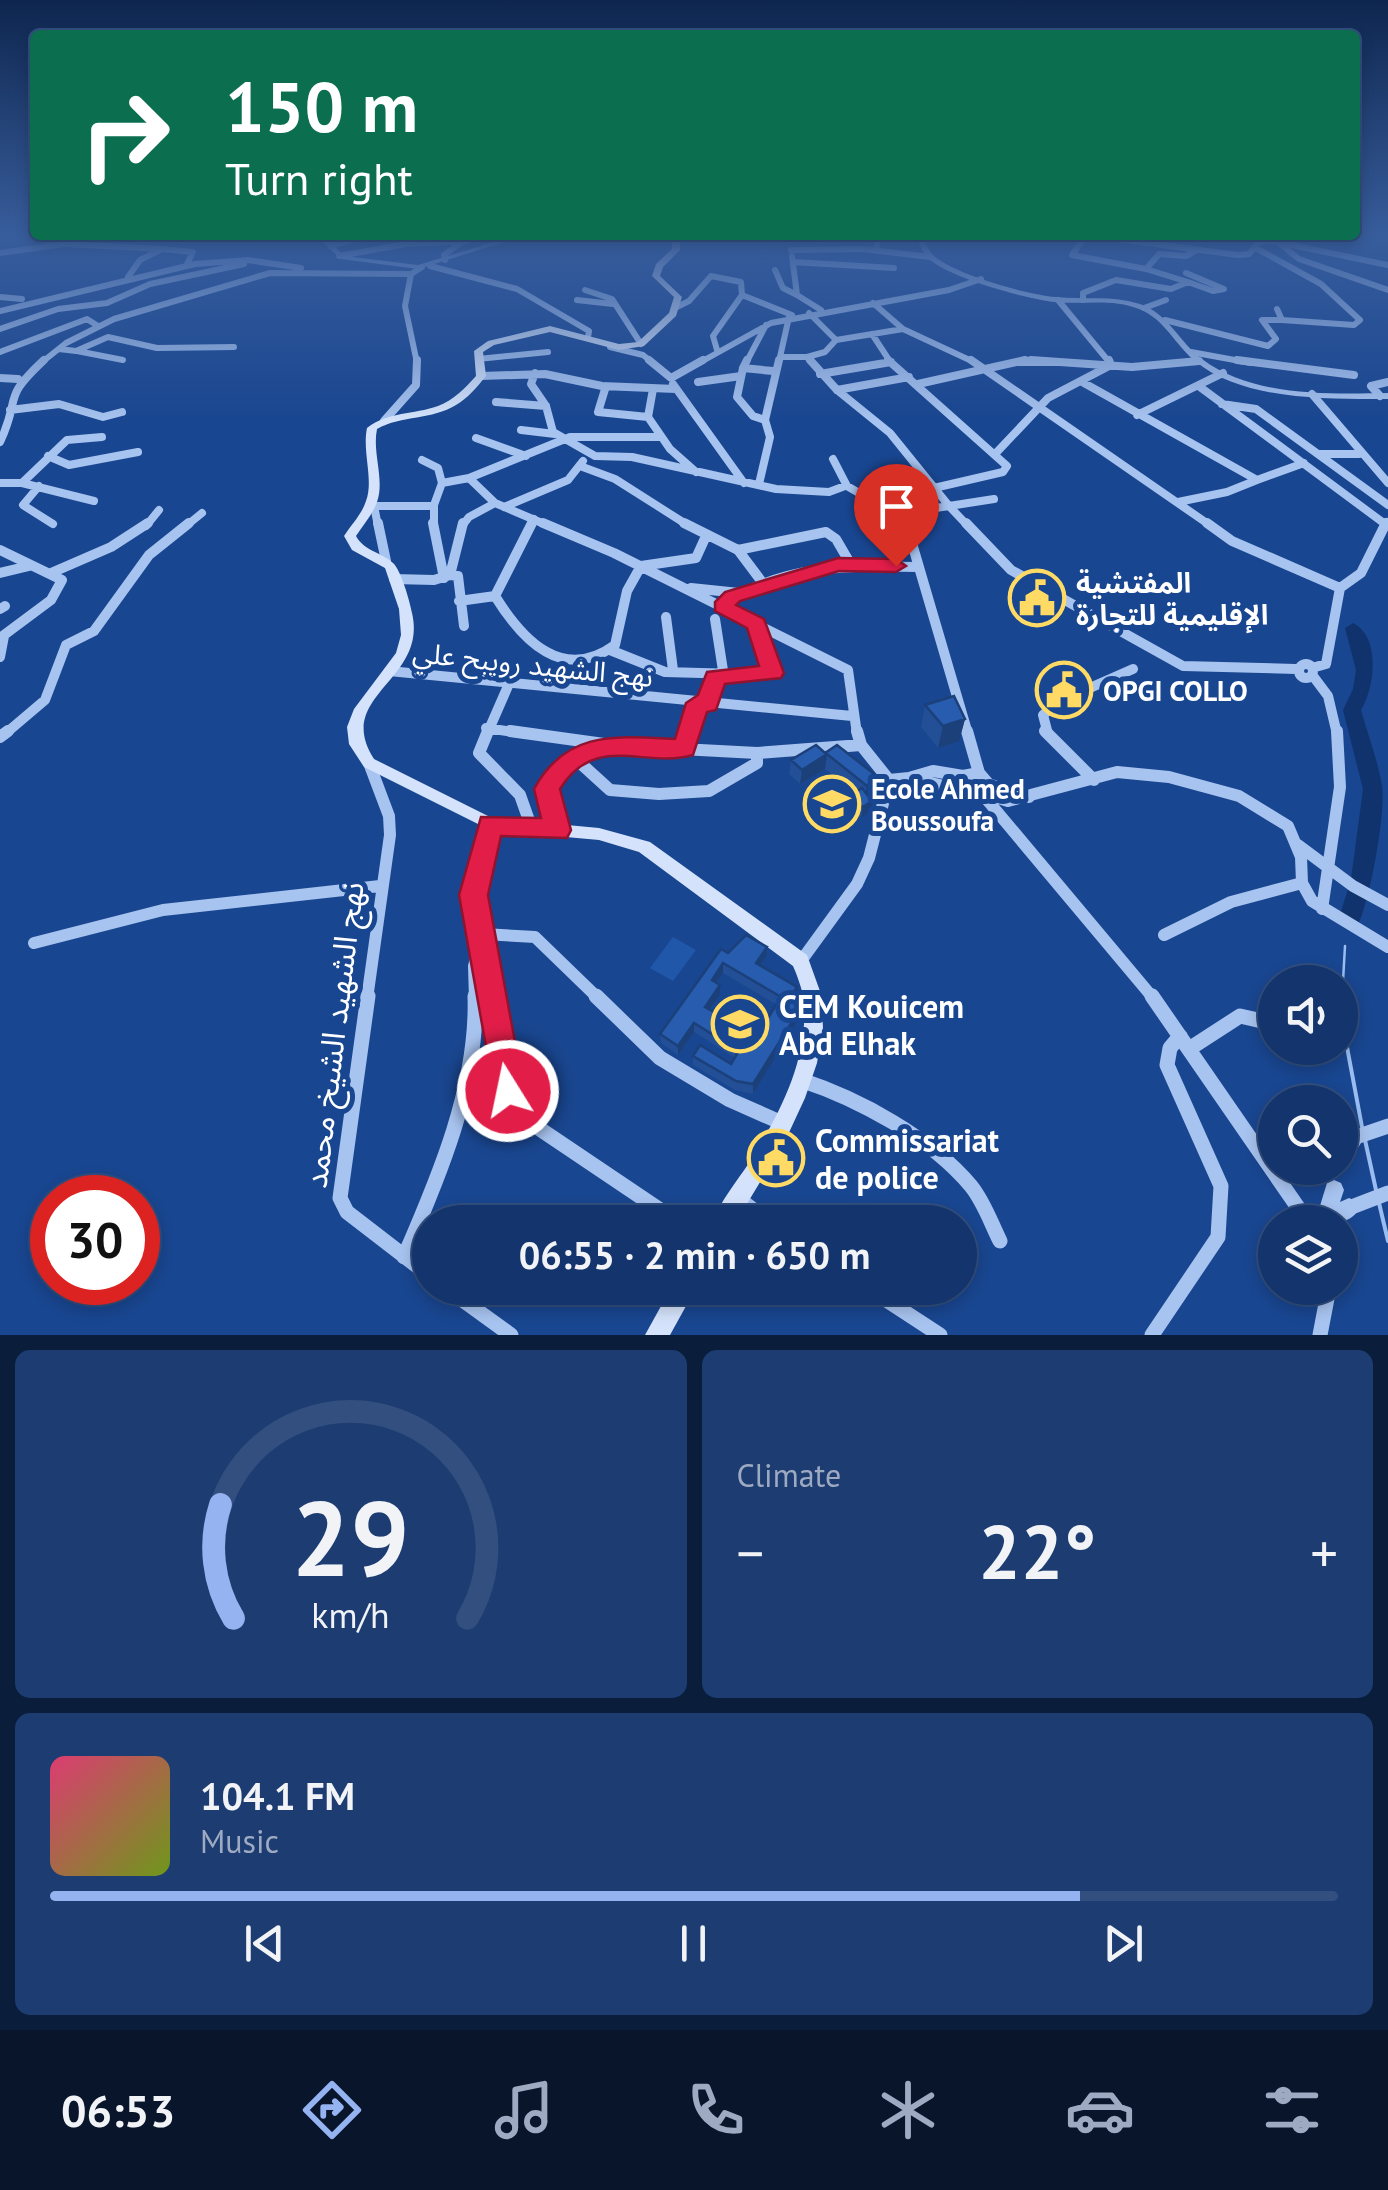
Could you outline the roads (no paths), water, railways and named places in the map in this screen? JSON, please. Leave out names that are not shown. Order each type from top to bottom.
[{"type":"main road","points":[[676,296],[678,307],[657,333],[642,344],[594,340],[559,329],[532,331],[482,346],[478,359],[480,376],[442,410],[384,421],[372,428],[368,440],[368,472],[373,480],[371,506],[351,533],[352,542],[386,561],[408,630],[403,650],[352,729],[355,746],[369,763],[490,824],[599,834],[644,847],[801,961],[814,1011],[801,1080],[734,1205]]},
{"type":"main road","points":[[656,1335],[674,1305]]},
{"type":"street","points":[[0,311],[45,296]]},
{"type":"street","points":[[0,352],[87,319],[96,301],[91,296]]},
{"type":"street","points":[[0,330],[58,309],[92,306],[117,296]]},
{"type":"street","points":[[0,442],[10,410],[8,396],[18,379],[98,326],[192,296]]},
{"type":"street","points":[[384,421],[414,387],[418,376],[403,296]]},
{"type":"street","points":[[534,296],[587,330],[594,340],[642,355],[671,378],[744,482]]},
{"type":"street","points":[[605,296],[610,298],[642,344]]},
{"type":"street","points":[[678,307],[693,296]]},
{"type":"street","points":[[717,350],[713,336],[741,296]]},
{"type":"street","points":[[745,296],[792,317]]},
{"type":"street","points":[[799,296],[836,340]]},
{"type":"street","points":[[671,378],[743,332],[810,309],[894,296]]},
{"type":"street","points":[[810,309],[822,311],[856,302],[908,296]]},
{"type":"street","points":[[1035,296],[1144,308],[1165,320],[1268,346],[1276,339],[1262,319],[1354,324],[1360,320],[1334,296]]},
{"type":"street","points":[[0,297],[28,300]]},
{"type":"street","points":[[577,300],[614,304]]},
{"type":"street","points":[[1058,300],[1080,329],[1108,354],[1111,365]]},
{"type":"street","points":[[1144,308],[1166,300]]},
{"type":"street","points":[[873,303],[903,328],[985,367],[1232,541],[1340,588],[1342,594],[1335,607],[1326,664],[1312,672]]},
{"type":"street","points":[[1277,309],[1282,320]]},
{"type":"street","points":[[759,484],[770,437],[765,420],[773,371],[792,317]]},
{"type":"street","points":[[87,319],[98,326]]},
{"type":"street","points":[[1165,320],[1199,361],[1223,373],[1312,394],[1384,396]]},
{"type":"street","points":[[765,420],[752,415],[737,397],[742,372],[766,325]]},
{"type":"street","points":[[780,357],[807,357],[825,352],[836,340],[903,328]]},
{"type":"street","points":[[872,334],[881,347],[878,352],[1007,466],[1003,472],[936,491],[926,506]]},
{"type":"street","points":[[76,351],[108,337],[134,348],[180,352],[234,347]]},
{"type":"street","points":[[58,349],[123,360]]},
{"type":"street","points":[[478,359],[548,352]]},
{"type":"street","points":[[1191,352],[1285,369],[1354,375]]},
{"type":"street","points":[[807,357],[837,390],[890,433],[949,506],[971,524],[1011,570],[1170,660],[1211,672],[1261,663],[1312,672],[1330,695],[1338,748],[1339,801],[1327,912]]},
{"type":"street","points":[[918,384],[1039,358],[1111,365],[1199,361]]},
{"type":"street","points":[[820,374],[891,362]]},
{"type":"street","points":[[996,453],[1056,394],[1084,383],[1111,365]]},
{"type":"street","points":[[698,382],[742,372],[773,371]]},
{"type":"street","points":[[1137,415],[1223,373]]},
{"type":"street","points":[[480,376],[535,374],[606,386],[676,389]]},
{"type":"street","points":[[535,374],[532,388],[546,406],[560,436],[588,455],[629,456],[744,482],[828,493],[845,486]]},
{"type":"street","points":[[837,390],[909,377]]},
{"type":"street","points":[[0,378],[18,379]]},
{"type":"street","points":[[1384,396],[1371,386],[1388,382]]},
{"type":"street","points":[[1084,383],[1256,480]]},
{"type":"street","points":[[606,386],[598,412],[648,417]]},
{"type":"street","points":[[1200,387],[1386,523],[1361,573],[1340,588]]},
{"type":"street","points":[[652,389],[648,417],[661,437],[696,472]]},
{"type":"street","points":[[1312,394],[1359,454],[1388,483]]},
{"type":"street","points":[[496,402],[546,406]]},
{"type":"street","points":[[10,410],[60,404],[98,416],[122,412]]},
{"type":"street","points":[[1220,405],[1256,408],[1388,505]]},
{"type":"street","points":[[521,430],[560,436],[661,437]]},
{"type":"street","points":[[22,483],[48,456],[76,436],[102,437]]},
{"type":"street","points":[[442,483],[469,478],[527,456],[560,436]]},
{"type":"street","points":[[476,438],[527,456]]},
{"type":"street","points":[[48,456],[68,465],[138,452]]},
{"type":"street","points":[[1319,454],[1359,454]]},
{"type":"street","points":[[447,577],[463,519],[473,510],[500,505],[568,480],[588,455]]},
{"type":"street","points":[[422,460],[438,468],[442,483],[433,506],[447,577]]},
{"type":"street","points":[[833,460],[833,468],[845,486],[906,522],[987,791],[1140,979],[1306,1205]]},
{"type":"street","points":[[1178,502],[1228,492],[1304,463]]},
{"type":"street","points":[[580,466],[615,479],[638,498],[738,550],[765,586]]},
{"type":"street","points":[[469,478],[500,505],[641,566],[848,670],[852,716],[862,746],[889,780]]},
{"type":"street","points":[[0,483],[40,486],[94,501]]},
{"type":"street","points":[[40,486],[22,502],[53,524]]},
{"type":"street","points":[[895,514],[926,506],[994,499]]},
{"type":"street","points":[[968,504],[971,524]]},
{"type":"street","points":[[386,561],[371,506],[433,506]]},
{"type":"street","points":[[51,574],[134,534],[151,524],[160,510]]},
{"type":"street","points":[[0,737],[46,704],[56,687],[66,645],[107,618],[148,555],[202,514]]},
{"type":"street","points":[[496,596],[534,520]]},
{"type":"street","points":[[738,550],[826,532],[850,563]]},
{"type":"street","points":[[610,650],[632,575],[641,566],[696,558],[706,536]]},
{"type":"street","points":[[0,550],[62,580],[55,596],[2,637],[0,656]]},
{"type":"street","points":[[685,587],[740,593],[850,563],[918,567]]},
{"type":"street","points":[[0,573],[30,566]]},
{"type":"street","points":[[394,579],[458,576],[464,626]]},
{"type":"street","points":[[723,607],[740,593]]},
{"type":"street","points":[[459,601],[496,596]]},
{"type":"street","points":[[496,596],[524,634],[549,656],[582,661],[610,650]]},
{"type":"street","points":[[666,617],[673,670]]},
{"type":"street","points":[[684,748],[702,704],[720,677],[715,619]]},
{"type":"street","points":[[610,650],[635,667],[673,670],[688,676],[773,673],[756,624]]},
{"type":"street","points":[[1094,780],[1044,730],[1044,715],[1058,702],[1133,669]]},
{"type":"street","name":"نهج الشهيد رويبح علي","points":[[389,671],[508,686],[852,716]]},
{"type":"street","points":[[508,686],[486,728],[479,753],[524,796],[532,828]]},
{"type":"street","points":[[486,728],[605,744],[757,753],[862,746]]},
{"type":"street","points":[[557,830],[547,789],[560,768],[605,744]]},
{"type":"street","points":[[576,760],[610,790],[620,793],[709,794],[742,777],[757,763],[757,753]]},
{"type":"street","name":"نهج الشهيد الشيخ محمد","points":[[369,763],[389,816],[390,834],[340,1198],[347,1212],[412,1263]]},
{"type":"street","points":[[889,780],[933,771],[963,776],[979,773]]},
{"type":"street","points":[[910,778],[966,791],[987,791],[1008,801],[1118,772],[1220,789],[1288,826],[1297,845],[1302,883],[1327,912],[1388,947]]},
{"type":"street","points":[[963,776],[960,782],[966,791]]},
{"type":"street","points":[[801,961],[857,884],[869,858],[889,780]]},
{"type":"street","points":[[490,824],[474,895],[508,1091],[526,1119],[653,1205]]},
{"type":"street","points":[[1297,845],[1388,905]]},
{"type":"street","points":[[1164,935],[1231,902],[1302,883]]},
{"type":"street","points":[[34,943],[162,910],[380,886]]},
{"type":"street","points":[[482,934],[536,937],[660,1058],[727,1099],[780,1122]]},
{"type":"street","points":[[404,1257],[437,1184],[459,1107],[476,1014],[470,966],[482,934]]},
{"type":"street","points":[[1152,1335],[1218,1237],[1220,1186],[1167,1065],[1170,1048],[1240,1016],[1258,1020]]},
{"type":"street","points":[[801,1080],[826,1085],[950,1167],[971,1186],[1000,1240]]},
{"type":"street","points":[[1358,1136],[1388,1126]]},
{"type":"street","points":[[1327,1205],[1335,1185]]},
{"type":"street","points":[[1358,1205],[1388,1194]]},
{"type":"street","points":[[738,1198],[747,1205]]},
{"type":"street","points":[[470,1305],[511,1335]]},
{"type":"street","points":[[894,1305],[940,1335]]},
{"type":"street","points":[[1320,1335],[1326,1305]]},
{"type":"waterway","points":[[1350,918],[1362,879],[1373,789],[1352,710],[1365,679],[1353,628]]},
{"type":"waterway","points":[[1344,965],[1345,946]]},
{"type":"waterway","points":[[1350,1065],[1362,1127]]},
{"type":"waterway","points":[[1365,1140],[1376,1190]]},
{"type":"waterway","points":[[1379,1203],[1388,1241]]},
{"type":"place","name":"المفتشية الإقليمية للتجارة","points":[[1037,598]]},
{"type":"place","name":"OPGI COLLO","points":[[1064,690]]},
{"type":"place","name":"Ecole Ahmed Boussoufa","points":[[832,804]]},
{"type":"place","name":"CEM Kouicem Abd Elhak","points":[[740,1024]]},
{"type":"place","name":"Commissariat de police","points":[[776,1158]]}]
